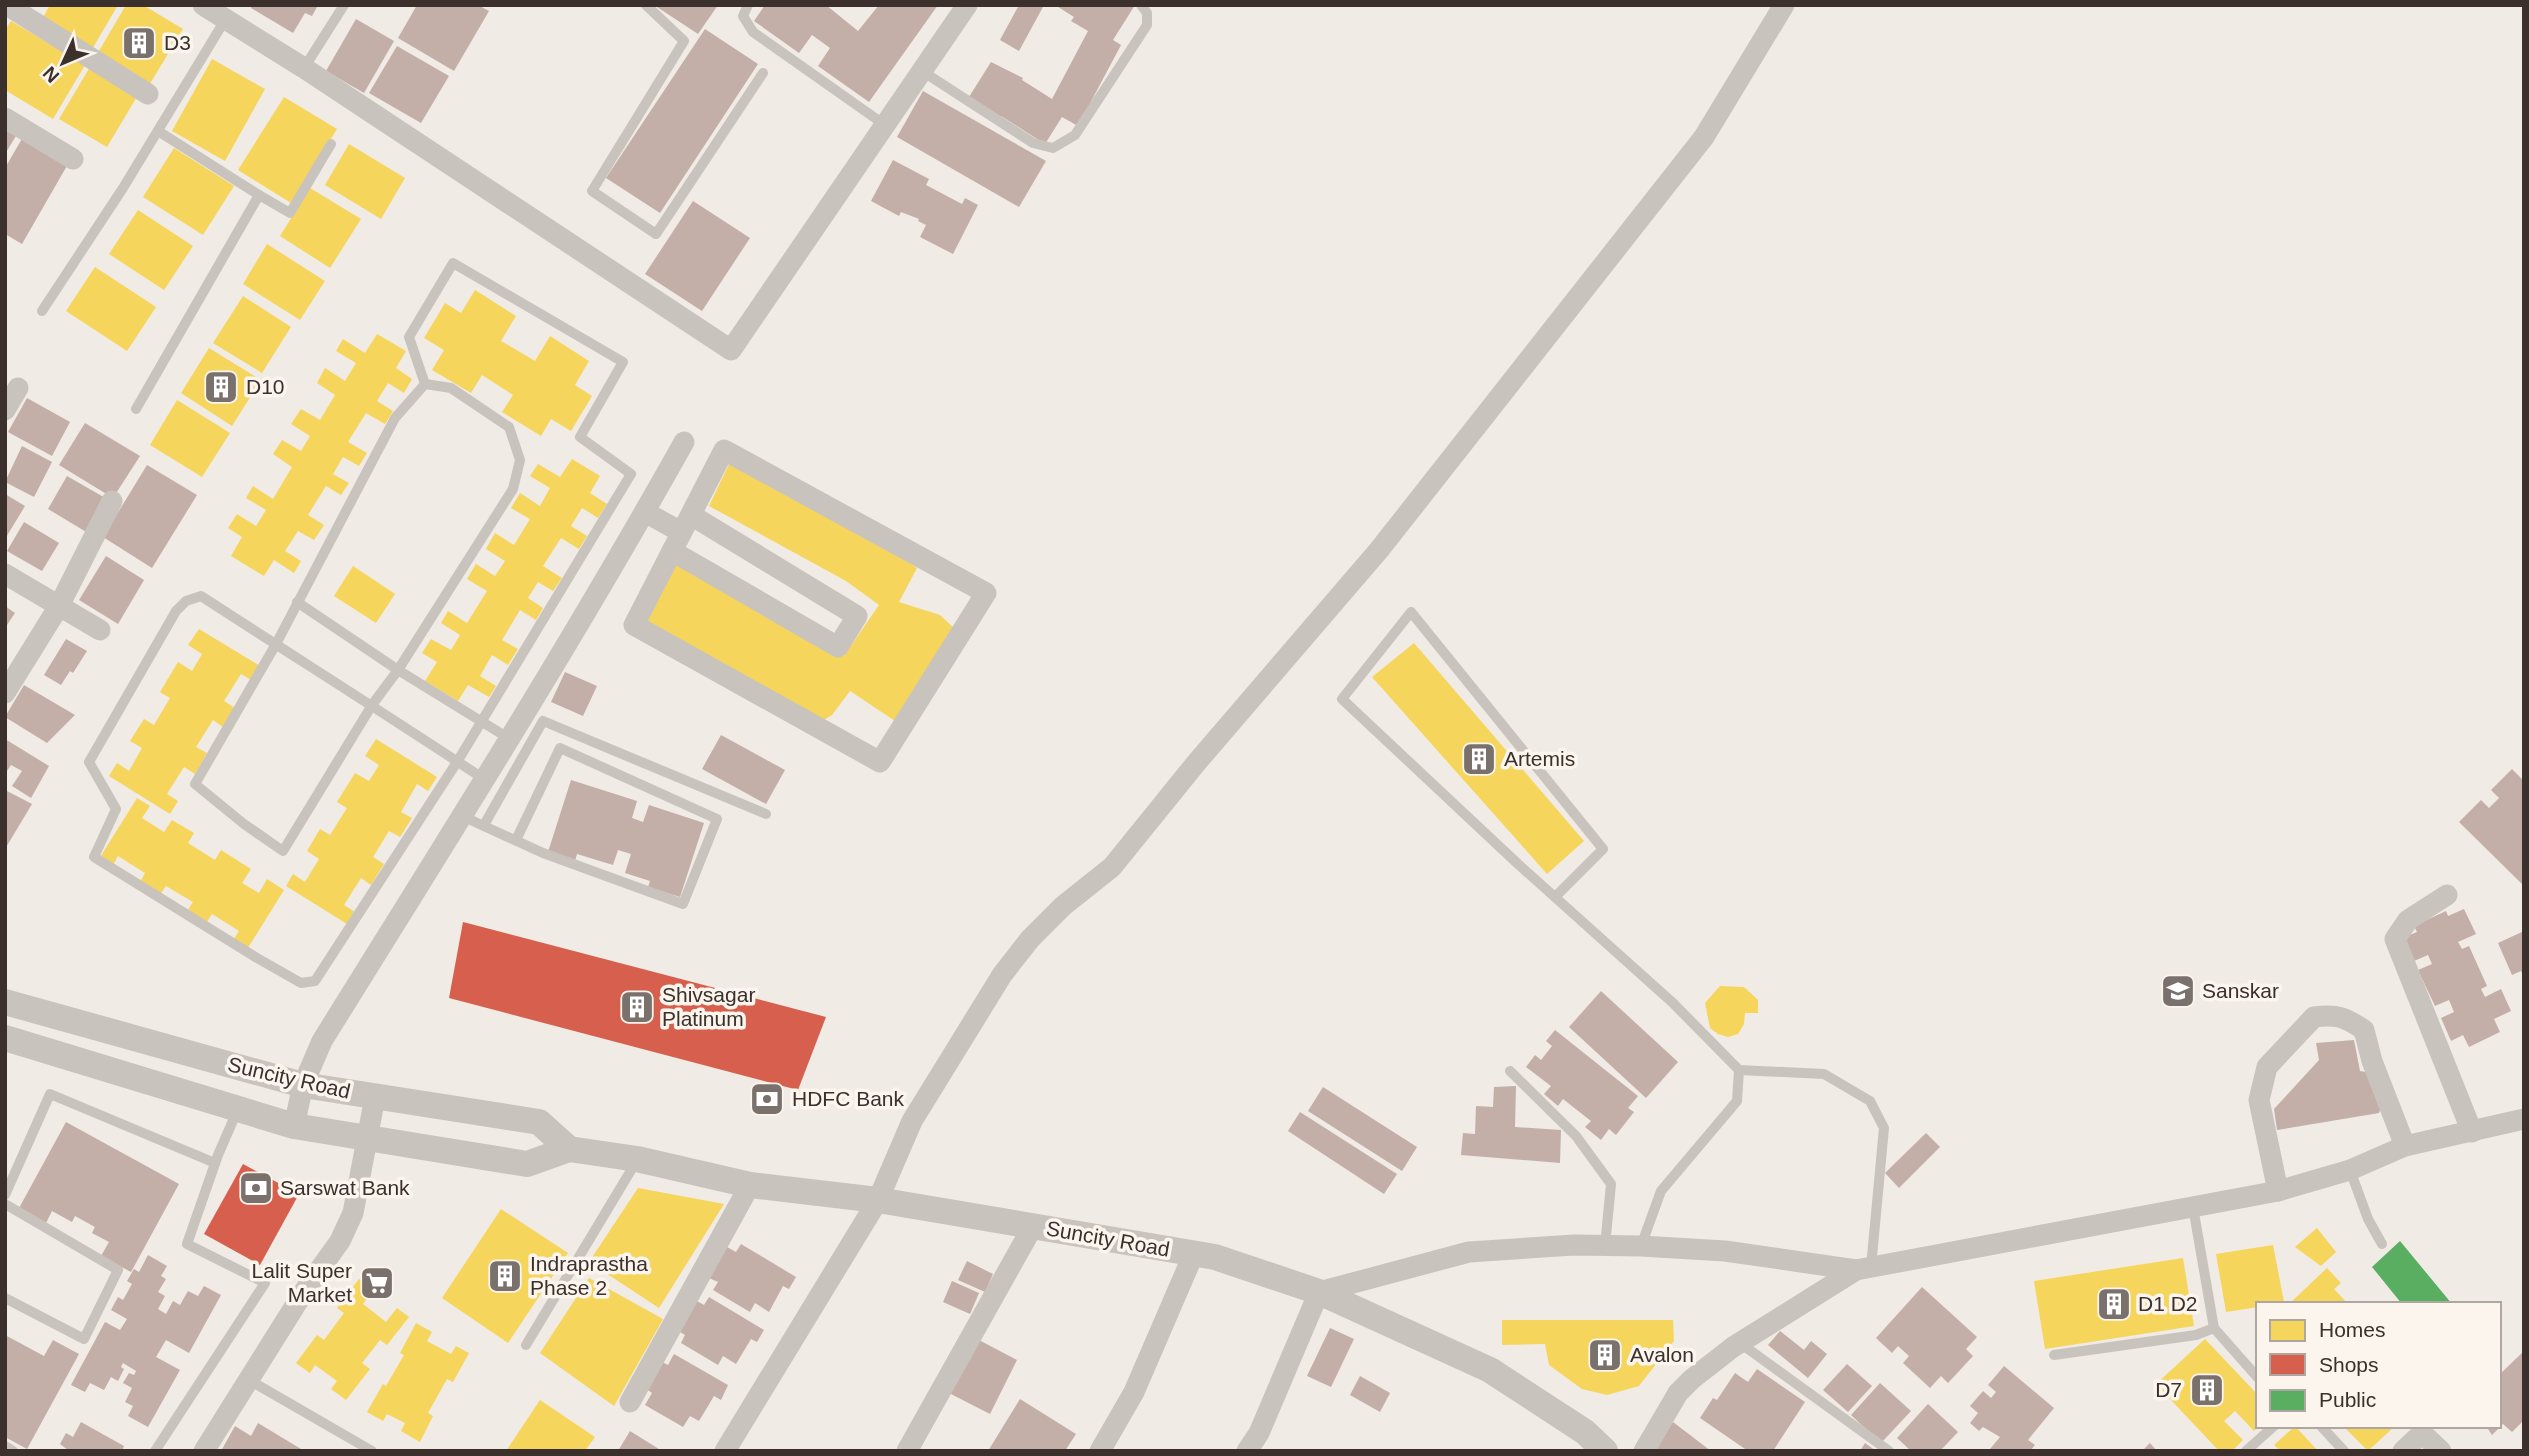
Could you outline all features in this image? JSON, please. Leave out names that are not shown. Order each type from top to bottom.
[{"type":"street","points":[[7,5],[148,94]]},
{"type":"street","points":[[203,5],[304,68],[731,350],[967,5]]},
{"type":"street","points":[[725,1451],[877,1200],[912,1121],[1002,975],[1063,906],[1112,867],[1197,762],[1379,550],[1703,137],[1784,5]]},
{"type":"street","points":[[5,118],[73,159]]},
{"type":"street","points":[[5,410],[18,388]]},
{"type":"street","points":[[294,1126],[303,1085],[321,1041],[510,739],[684,442]]},
{"type":"street","points":[[724,450],[986,593],[880,762],[634,625],[681,533],[724,450]]},
{"type":"street","points":[[5,693],[60,606],[112,501]]},
{"type":"street","points":[[645,512],[681,533],[857,616],[838,647],[681,533]]},
{"type":"street","points":[[5,573],[100,630]]},
{"type":"street","points":[[2447,895],[2408,920],[2395,939],[2472,1132]]},
{"type":"street","name":"Suncity Road","points":[[5,1002],[303,1085],[538,1122],[569,1149]]},
{"type":"street","points":[[2278,1191],[2259,1100],[2267,1067],[2314,1017],[2334,1014],[2364,1030],[2372,1061],[2405,1146]]},
{"type":"street","name":"Suncity Road","points":[[5,1038],[294,1126],[527,1164],[569,1149],[637,1159],[750,1185],[877,1200],[1215,1256],[1319,1292],[1490,1370],[1585,1432],[1605,1451]]},
{"type":"street","points":[[204,1451],[305,1290],[340,1241],[353,1213],[375,1097]]},
{"type":"street","points":[[1247,1451],[1259,1433],[1319,1292],[1469,1252],[1574,1245],[1641,1246],[1725,1251],[1863,1269],[2278,1191],[2350,1170],[2405,1146],[2521,1124]]},
{"type":"street","points":[[630,1402],[750,1185]]},
{"type":"street","points":[[907,1451],[1033,1226]]},
{"type":"street","points":[[1100,1451],[1134,1392],[1194,1253]]},
{"type":"street","points":[[1644,1451],[1678,1393],[1692,1379],[1740,1343],[1863,1269]]},
{"type":"street","points":[[2403,1451],[2422,1433],[2441,1451]]},
{"type":"lane","points":[[304,68],[344,5]]},
{"type":"lane","points":[[646,5],[684,41],[592,191],[656,234],[763,73]]},
{"type":"lane","points":[[748,5],[743,16],[753,32],[884,125]]},
{"type":"lane","points":[[922,72],[1033,143],[1052,148],[1075,135],[1147,26],[1147,13],[1141,5]]},
{"type":"lane","points":[[43,312],[226,20]]},
{"type":"lane","points":[[158,131],[290,213],[331,144]]},
{"type":"lane","points":[[136,408],[259,195]]},
{"type":"lane","points":[[425,384],[409,337],[453,262],[623,362],[580,437],[631,474],[457,762],[315,981],[301,983],[94,857],[116,809],[89,762],[176,611],[186,601],[201,596],[372,705],[457,762],[484,779]]},
{"type":"lane","points":[[425,384],[452,388],[509,427],[520,460],[513,489],[398,670],[372,705],[283,851],[244,824],[195,783],[275,644],[395,418],[425,384]]},
{"type":"lane","points":[[298,602],[398,670],[510,739]]},
{"type":"lane","points":[[1555,897],[1603,849],[1410,612],[1342,699],[1555,897],[1673,1003],[1739,1070],[1824,1074],[1870,1101],[1884,1128],[1863,1269]]},
{"type":"lane","points":[[484,825],[543,721],[766,814]]},
{"type":"lane","points":[[462,816],[543,853],[683,904],[717,819],[560,748],[516,840]]},
{"type":"lane","points":[[1641,1246],[1661,1191],[1737,1101],[1739,1070]]},
{"type":"lane","points":[[1510,1071],[1576,1136],[1611,1184],[1605,1247]]},
{"type":"lane","points":[[5,1195],[50,1094],[215,1163]]},
{"type":"lane","points":[[155,1451],[265,1283],[187,1244],[215,1163],[238,1109]]},
{"type":"lane","points":[[526,1345],[637,1159]]},
{"type":"lane","points":[[2350,1170],[2368,1219],[2382,1244]]},
{"type":"lane","points":[[5,1205],[118,1270],[84,1339],[5,1298]]},
{"type":"lane","points":[[2193,1207],[2214,1328],[2256,1376]]},
{"type":"lane","points":[[2054,1355],[2196,1335],[2214,1328]]},
{"type":"lane","points":[[1740,1343],[1889,1451]]},
{"type":"lane","points":[[249,1380],[372,1451]]},
{"type":"lane","points":[[2246,1451],[2272,1428]]},
{"type":"lane","points":[[2323,1428],[2344,1451]]},
{"type":"lane","points":[[5,1446],[13,1451]]},
{"type":"building: Homes","points":[[50,5],[118,5],[91,51],[41,21]]},
{"type":"building: Homes","name":"D3","points":[[126,5],[143,5],[183,29],[148,87],[96,56]]},
{"type":"building: Homes","points":[[11,21],[85,65],[53,119],[5,90],[5,30]]},
{"type":"building: Homes","points":[[212,59],[265,89],[225,161],[172,131]]},
{"type":"building: Homes","points":[[90,67],[138,95],[107,147],[59,119]]},
{"type":"building: Homes","points":[[284,97],[337,129],[291,203],[238,170]]},
{"type":"building: Homes","points":[[349,144],[405,178],[381,219],[325,185]]},
{"type":"building: Homes","points":[[174,148],[234,186],[203,235],[143,197]]},
{"type":"building: Homes","points":[[310,188],[361,219],[330,268],[280,236]]},
{"type":"building: Homes","points":[[138,210],[193,246],[164,290],[109,254]]},
{"type":"building: Homes","points":[[267,244],[325,281],[300,320],[243,284]]},
{"type":"building: Homes","points":[[95,267],[156,307],[127,351],[66,311]]},
{"type":"building: Homes","points":[[475,290],[516,316],[501,341],[535,361],[550,336],[589,361],[575,385],[592,396],[571,431],[551,419],[541,436],[502,412],[513,395],[482,375],[471,393],[432,370],[444,350],[424,338],[445,303],[461,313]]},
{"type":"building: Homes","points":[[243,296],[291,327],[262,373],[213,343]]},
{"type":"building: Homes","points":[[377,334],[406,351],[396,368],[412,379],[404,393],[388,383],[377,401],[393,411],[385,424],[366,413],[348,442],[367,453],[359,466],[343,457],[333,474],[349,483],[341,495],[326,486],[308,515],[324,525],[314,540],[298,531],[285,551],[301,561],[294,573],[274,560],[264,576],[231,556],[242,537],[228,528],[237,514],[256,526],[266,510],[246,498],[253,486],[273,499],[292,467],[273,454],[282,440],[301,451],[310,436],[291,424],[301,409],[320,420],[335,395],[317,383],[325,368],[345,381],[356,363],[336,351],[343,339],[365,353]]},
{"type":"building: Homes","name":"D10","points":[[209,348],[261,380],[232,426],[181,393]]},
{"type":"building: Homes","points":[[177,400],[230,433],[202,477],[150,445]]},
{"type":"building: Homes","points":[[572,459],[600,476],[590,493],[607,504],[598,518],[582,508],[571,526],[587,536],[579,549],[561,538],[543,566],[562,578],[553,591],[538,582],[528,598],[543,608],[536,620],[520,610],[502,640],[518,649],[508,665],[492,655],[480,676],[496,686],[489,697],[468,685],[458,701],[425,681],[437,662],[422,653],[431,639],[451,650],[460,635],[441,623],[448,611],[467,623],[487,591],[467,579],[476,564],[495,576],[505,561],[486,549],[495,533],[514,545],[530,519],[511,508],[520,493],[540,506],[550,488],[530,476],[538,464],[560,477]]},
{"type":"building: Homes","points":[[731,460],[877,538],[917,568],[899,602],[940,615],[956,630],[898,723],[850,691],[832,715],[816,725],[642,623],[673,562],[844,656],[879,605],[846,581],[709,506]]},
{"type":"building: Homes","points":[[353,566],[395,594],[376,623],[334,596]]},
{"type":"building: Homes","points":[[199,629],[260,666],[251,680],[241,674],[224,701],[235,708],[223,727],[213,720],[196,747],[207,753],[195,774],[184,767],[167,794],[178,801],[170,814],[109,776],[117,763],[129,771],[142,748],[130,741],[144,719],[154,725],[170,698],[160,692],[178,662],[192,671],[202,654],[188,645]]},
{"type":"building: Homes","name":"Artemis","points":[[1414,643],[1584,841],[1547,874],[1372,677]]},
{"type":"building: Homes","points":[[376,739],[437,777],[428,791],[417,784],[401,812],[412,818],[400,837],[389,831],[373,857],[384,864],[371,885],[361,878],[344,905],[355,912],[347,924],[286,886],[293,874],[305,882],[319,859],[307,851],[320,829],[330,835],[347,808],[337,802],[355,773],[369,781],[379,765],[365,756]]},
{"type":"building: Homes","points":[[137,798],[150,806],[142,818],[164,832],[172,820],[194,833],[188,843],[215,860],[221,850],[251,869],[242,883],[259,893],[267,879],[284,890],[246,951],[232,942],[239,931],[212,914],[205,925],[186,913],[193,902],[166,886],[159,896],[139,884],[145,873],[118,856],[112,867],[99,859]]},
{"type":"building: Homes","points":[[1720,986],[1744,987],[1758,1000],[1758,1013],[1745,1013],[1744,1024],[1738,1034],[1728,1037],[1710,1028],[1705,1003]]},
{"type":"building: Homes","points":[[638,1188],[724,1204],[659,1308],[589,1262]]},
{"type":"building: Homes","name":"Indraprastha Phase 2","points":[[501,1209],[568,1253],[508,1343],[442,1298]]},
{"type":"building: Homes","points":[[2317,1228],[2336,1252],[2321,1266],[2295,1247]]},
{"type":"building: Homes","points":[[2273,1245],[2284,1302],[2256,1302],[2256,1307],[2226,1312],[2216,1254]]},
{"type":"building: Homes","name":"D1 D2","points":[[2183,1258],[2194,1326],[2045,1349],[2034,1281]]},
{"type":"building: Homes","points":[[2327,1268],[2341,1283],[2334,1289],[2346,1302],[2291,1302]]},
{"type":"building: Homes","points":[[589,1278],[663,1319],[614,1406],[540,1353]]},
{"type":"building: Homes","points":[[359,1279],[373,1290],[363,1304],[386,1322],[397,1308],[409,1317],[387,1345],[380,1340],[362,1363],[370,1369],[346,1400],[331,1389],[337,1381],[315,1365],[310,1373],[296,1363],[317,1335],[324,1340],[344,1313],[337,1308]]},
{"type":"building: Homes","name":"Avalon","points":[[1502,1320],[1673,1320],[1674,1341],[1639,1386],[1607,1395],[1582,1389],[1549,1365],[1545,1344],[1502,1345]]},
{"type":"building: Homes","points":[[416,1323],[432,1332],[427,1341],[451,1354],[456,1346],[469,1353],[453,1382],[447,1379],[428,1413],[433,1416],[420,1442],[401,1431],[405,1423],[387,1414],[383,1421],[367,1412],[404,1355],[400,1353]]},
{"type":"building: Homes","name":"D7","points":[[2205,1339],[2256,1393],[2257,1428],[2254,1431],[2235,1411],[2224,1421],[2243,1440],[2232,1451],[2219,1451],[2156,1384]]},
{"type":"building: Homes","points":[[540,1400],[595,1437],[585,1451],[506,1451]]},
{"type":"building: Homes","points":[[2293,1428],[2297,1428],[2318,1451],[2280,1451],[2274,1445]]},
{"type":"building: Homes","points":[[2345,1428],[2393,1428],[2368,1451]]},
{"type":"building: Shops","name":"Shivsagar Platinum","points":[[463,922],[826,1017],[798,1090],[449,998]]},
{"type":"building: Shops","points":[[243,1164],[299,1194],[260,1265],[204,1234]]},
{"type":"building: Public","points":[[2400,1241],[2450,1302],[2400,1302],[2372,1267]]},
{"type":"building: Other","points":[[252,5],[318,5],[312,16],[305,13],[293,33],[251,8]]},
{"type":"building: Other","points":[[417,5],[478,5],[489,11],[454,71],[398,38]]},
{"type":"building: Other","points":[[654,5],[718,5],[698,34]]},
{"type":"building: Other","points":[[765,5],[826,5],[858,31],[879,5],[938,5],[869,102],[818,66],[830,48],[812,35],[799,53],[754,21]]},
{"type":"building: Other","points":[[1019,5],[1043,7],[1019,51],[1000,40]]},
{"type":"building: Other","points":[[1055,5],[1135,5],[1113,40],[1121,45],[1078,126],[1062,117],[1045,144],[969,97],[991,62],[1023,78],[1022,80],[1052,99],[1088,31],[1071,21],[1074,17]]},
{"type":"building: Other","points":[[356,19],[394,41],[364,93],[326,71]]},
{"type":"building: Other","points":[[705,29],[758,64],[660,213],[606,178]]},
{"type":"building: Other","points":[[397,46],[449,76],[421,123],[369,93]]},
{"type":"building: Other","points":[[923,91],[1046,161],[1019,207],[897,137]]},
{"type":"building: Other","points":[[5,130],[16,136],[5,154]]},
{"type":"building: Other","points":[[23,137],[68,164],[22,244],[5,234],[5,168]]},
{"type":"building: Other","points":[[893,160],[929,179],[926,185],[962,204],[965,198],[978,205],[953,254],[920,237],[926,225],[918,221],[919,219],[901,212],[899,216],[871,201]]},
{"type":"building: Other","points":[[693,201],[750,238],[702,311],[645,274]]},
{"type":"building: Other","points":[[27,398],[70,422],[52,456],[8,432]]},
{"type":"building: Other","points":[[85,423],[140,456],[113,498],[59,465]]},
{"type":"building: Other","points":[[22,446],[52,462],[34,497],[5,482]]},
{"type":"building: Other","points":[[147,465],[197,495],[152,568],[103,537]]},
{"type":"building: Other","points":[[67,476],[107,499],[88,533],[48,509]]},
{"type":"building: Other","points":[[5,494],[25,506],[5,539]]},
{"type":"building: Other","points":[[24,522],[59,543],[42,571],[7,551]]},
{"type":"building: Other","points":[[106,556],[144,580],[118,624],[79,600]]},
{"type":"building: Other","points":[[5,606],[15,613],[5,628]]},
{"type":"building: Other","points":[[66,639],[87,651],[73,673],[70,671],[61,685],[44,675]]},
{"type":"building: Other","points":[[565,672],[597,686],[583,716],[551,702]]},
{"type":"building: Other","points":[[24,685],[75,715],[47,743],[5,717]]},
{"type":"building: Other","points":[[721,735],[785,770],[766,804],[702,769]]},
{"type":"building: Other","points":[[5,739],[49,766],[31,798],[12,786],[22,771],[11,765],[5,774]]},
{"type":"building: Other","points":[[2512,769],[2524,781],[2524,886],[2459,822],[2481,800],[2489,808],[2499,798],[2491,790]]},
{"type":"building: Other","points":[[571,780],[637,801],[632,818],[643,822],[649,805],[704,823],[680,897],[648,887],[650,881],[625,873],[631,854],[618,850],[613,865],[577,854],[575,861],[548,852]]},
{"type":"building: Other","points":[[5,790],[32,804],[5,849]]},
{"type":"building: Other","points":[[2464,909],[2476,934],[2458,942],[2462,949],[2469,946],[2487,986],[2481,989],[2485,997],[2501,989],[2511,1011],[2494,1019],[2500,1032],[2469,1047],[2463,1035],[2451,1041],[2441,1018],[2454,1012],[2449,1000],[2435,1006],[2418,970],[2432,964],[2428,955],[2414,961],[2403,938],[2417,932],[2414,926],[2446,911],[2448,916]]},
{"type":"building: Other","points":[[2524,931],[2524,977],[2521,971],[2512,975],[2498,943]]},
{"type":"building: Other","points":[[1601,991],[1678,1062],[1646,1098],[1569,1027]]},
{"type":"building: Other","points":[[1555,1030],[1638,1096],[1628,1108],[1634,1112],[1616,1135],[1609,1129],[1601,1140],[1585,1127],[1591,1121],[1563,1099],[1558,1106],[1544,1094],[1551,1086],[1526,1067],[1535,1055],[1541,1060],[1552,1046],[1546,1041]]},
{"type":"building: Other","points":[[2354,1040],[2360,1071],[2372,1073],[2385,1094],[2379,1113],[2277,1130],[2274,1109],[2319,1060],[2316,1043]]},
{"type":"building: Other","points":[[1516,1086],[1515,1127],[1561,1130],[1560,1163],[1461,1155],[1463,1133],[1475,1134],[1476,1106],[1493,1107],[1494,1087]]},
{"type":"building: Other","points":[[1323,1087],[1417,1147],[1402,1171],[1308,1111]]},
{"type":"building: Other","points":[[1300,1112],[1397,1174],[1384,1194],[1288,1131]]},
{"type":"building: Other","points":[[66,1122],[179,1184],[131,1272],[101,1256],[109,1242],[92,1233],[95,1227],[75,1216],[72,1222],[52,1211],[45,1225],[18,1210]]},
{"type":"building: Other","points":[[1926,1133],[1940,1147],[1899,1188],[1885,1173]]},
{"type":"building: Other","points":[[741,1244],[796,1277],[789,1289],[783,1286],[769,1312],[755,1303],[750,1312],[713,1290],[718,1282],[709,1278],[727,1247],[736,1252]]},
{"type":"building: Other","points":[[148,1255],[167,1266],[161,1276],[166,1279],[158,1292],[165,1296],[158,1309],[166,1314],[173,1301],[180,1305],[188,1291],[198,1296],[204,1286],[221,1295],[189,1353],[166,1340],[156,1357],[180,1370],[148,1427],[128,1416],[133,1406],[125,1402],[132,1388],[123,1383],[129,1373],[134,1375],[136,1371],[123,1363],[121,1367],[124,1369],[118,1381],[111,1377],[104,1390],[90,1383],[85,1392],[71,1385],[105,1322],[120,1330],[127,1319],[111,1310],[118,1297],[123,1300],[132,1284],[127,1281],[134,1269],[139,1272]]},
{"type":"building: Other","points":[[967,1261],[993,1274],[985,1292],[958,1280]]},
{"type":"building: Other","points":[[952,1281],[979,1293],[970,1314],[943,1302]]},
{"type":"building: Other","points":[[1922,1287],[1977,1337],[1966,1349],[1973,1356],[1948,1383],[1941,1376],[1930,1388],[1903,1363],[1909,1356],[1898,1346],[1892,1353],[1876,1338]]},
{"type":"building: Other","points":[[709,1297],[764,1330],[757,1342],[751,1339],[736,1364],[723,1356],[718,1365],[681,1343],[685,1335],[677,1330],[695,1300],[704,1305]]},
{"type":"building: Other","points":[[1330,1328],[1354,1339],[1331,1387],[1307,1376]]},
{"type":"building: Other","points":[[1780,1331],[1804,1350],[1811,1341],[1827,1354],[1808,1378],[1768,1345]]},
{"type":"building: Other","points":[[5,1335],[44,1356],[53,1340],[79,1354],[27,1449],[5,1437]]},
{"type":"building: Other","points":[[977,1339],[1017,1360],[990,1414],[949,1393]]},
{"type":"building: Other","points":[[2524,1351],[2524,1420],[2512,1432],[2503,1424],[2501,1426],[2501,1373]]},
{"type":"building: Other","points":[[674,1354],[728,1385],[721,1400],[714,1396],[699,1421],[690,1416],[683,1427],[645,1405],[652,1393],[645,1388],[660,1361],[668,1365]]},
{"type":"building: Other","points":[[1847,1364],[1872,1386],[1848,1412],[1823,1390]]},
{"type":"building: Other","points":[[2004,1366],[2054,1408],[2028,1440],[2035,1445],[2030,1451],[1991,1451],[2000,1437],[1983,1427],[1979,1431],[1970,1423],[1978,1413],[1970,1406],[1983,1391],[1991,1398],[1996,1392],[1988,1385]]},
{"type":"building: Other","points":[[1757,1369],[1805,1402],[1773,1451],[1748,1451],[1700,1418],[1713,1398],[1717,1400],[1735,1373],[1748,1382]]},
{"type":"building: Other","points":[[1360,1376],[1390,1393],[1380,1412],[1350,1395]]},
{"type":"building: Other","points":[[1880,1383],[1911,1411],[1881,1443],[1851,1415]]},
{"type":"building: Other","points":[[1020,1399],[1076,1434],[1065,1451],[988,1451]]},
{"type":"building: Other","points":[[1928,1404],[1958,1432],[1940,1451],[1911,1451],[1897,1438]]},
{"type":"building: Other","points":[[81,1422],[124,1446],[122,1451],[69,1451],[60,1444],[66,1433],[73,1437]]},
{"type":"building: Other","points":[[1673,1422],[1711,1451],[1651,1451]]},
{"type":"building: Other","points":[[258,1423],[301,1449],[300,1451],[221,1451],[235,1426],[251,1436]]},
{"type":"building: Other","points":[[2487,1428],[2499,1428],[2492,1435]]},
{"type":"building: Other","points":[[630,1431],[662,1451],[618,1451]]},
{"type":"building: Other","points":[[1865,1443],[1876,1451],[1860,1451]]},
{"type":"building: Other","points":[[2150,1443],[2157,1451],[2142,1451]]},
{"type":"place","name":"D3","points":[[139,43]]},
{"type":"place","name":"D10","points":[[221,387]]},
{"type":"place","name":"Artemis","points":[[1479,759]]},
{"type":"place","name":"Sanskar","points":[[2178,991]]},
{"type":"place","name":"Shivsagar Platinum","points":[[637,1007]]},
{"type":"place","name":"HDFC Bank","points":[[767,1099]]},
{"type":"place","name":"Sarswat Bank","points":[[256,1188]]},
{"type":"place","name":"Indraprastha Phase 2","points":[[505,1276]]},
{"type":"place","name":"Lalit Super Market","points":[[377,1283]]},
{"type":"place","name":"D1 D2","points":[[2114,1304]]},
{"type":"place","name":"Avalon","points":[[1605,1355]]},
{"type":"place","name":"D7","points":[[2207,1390]]}]
